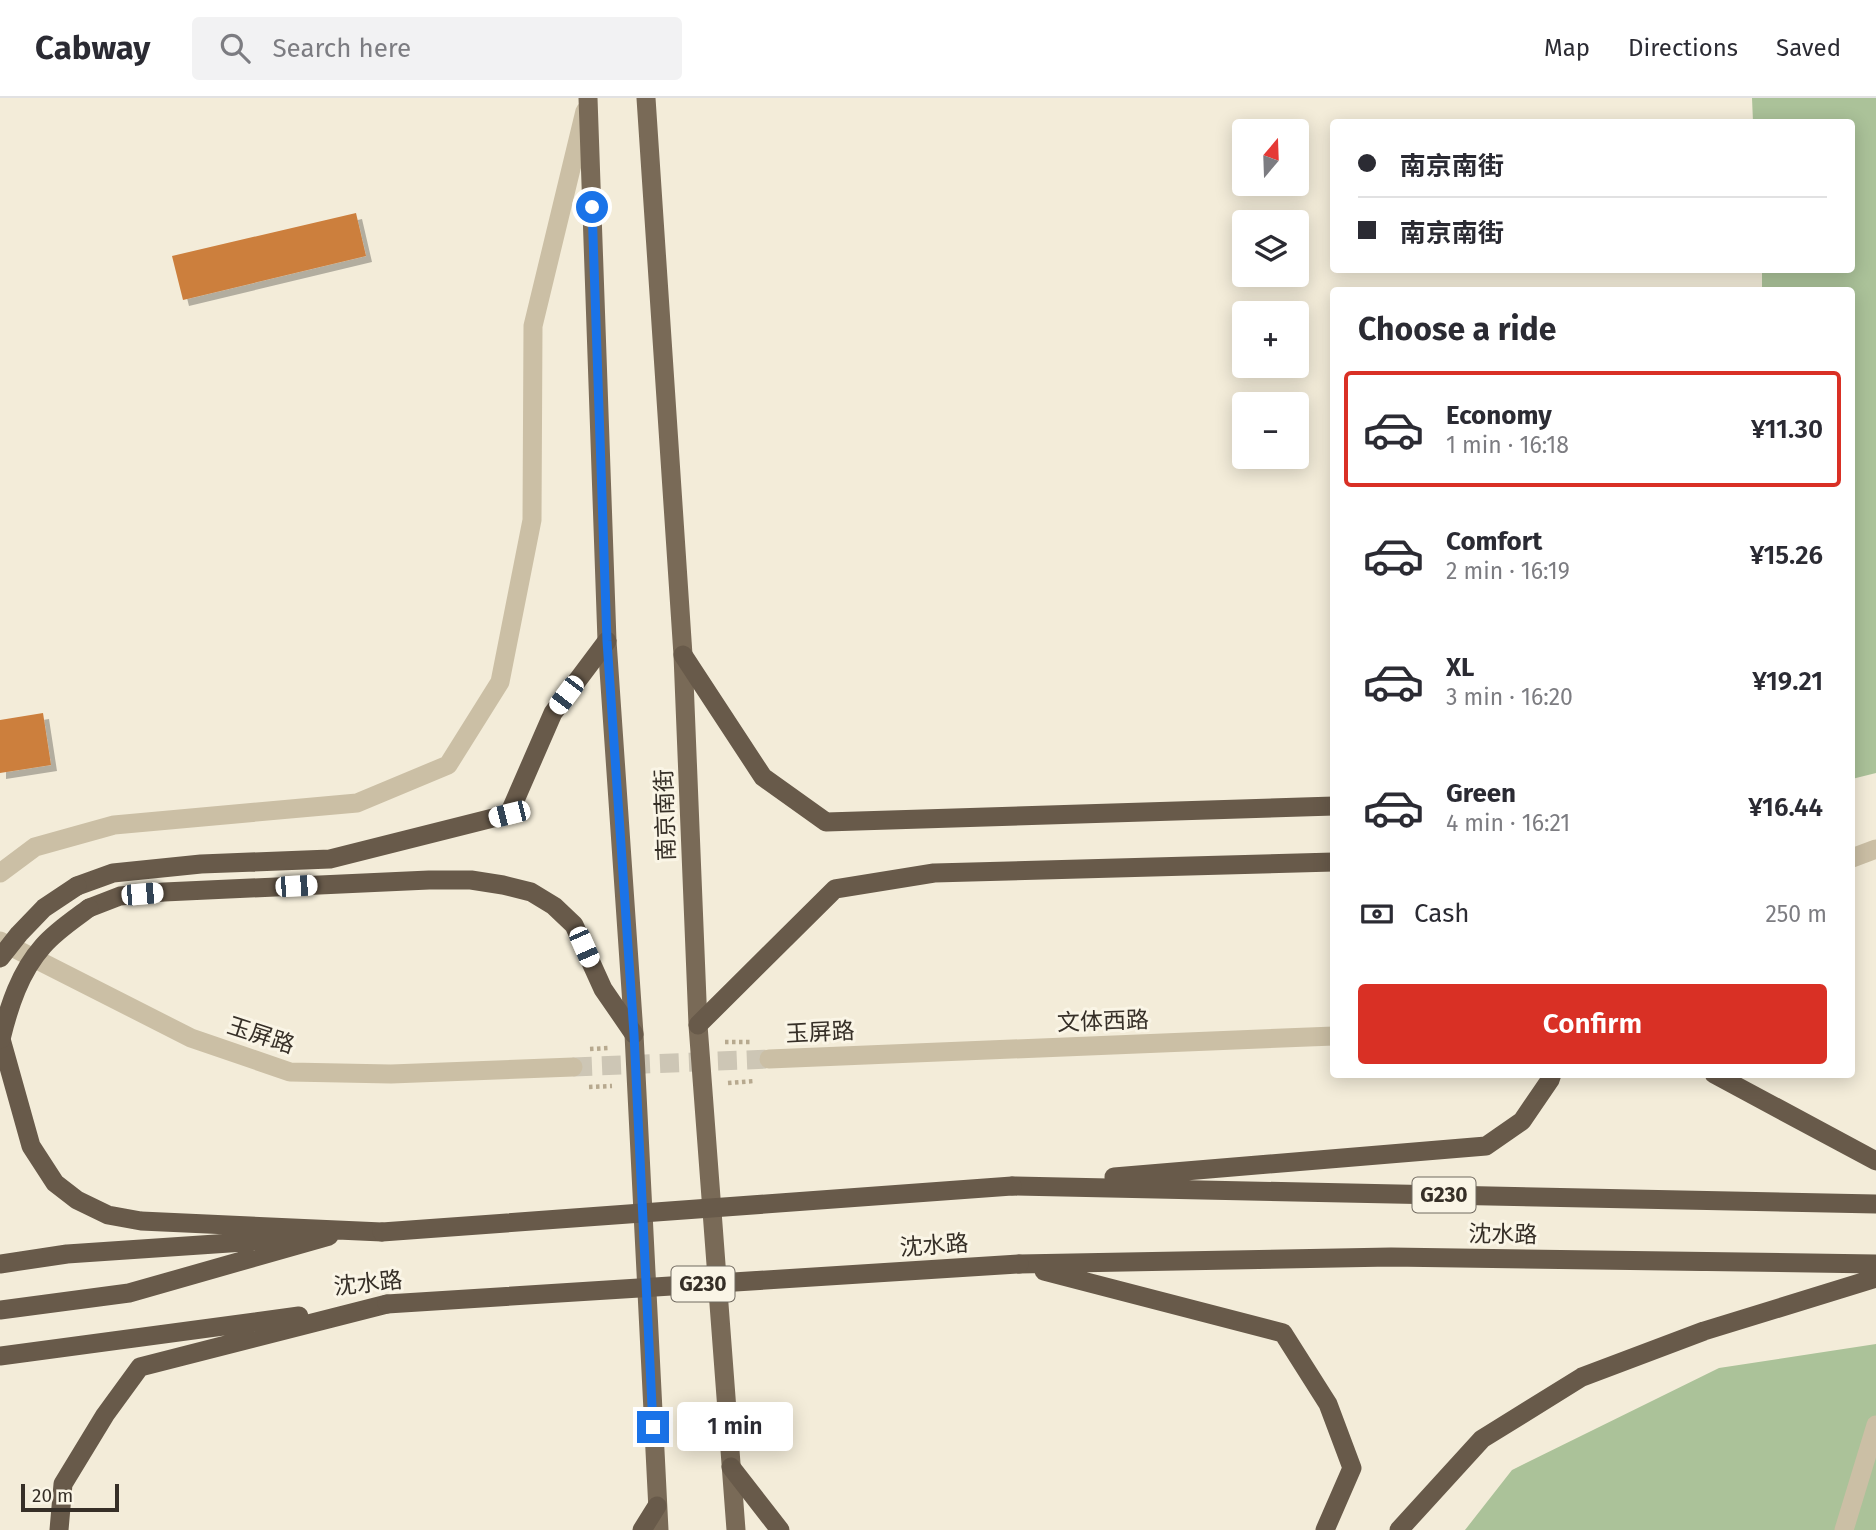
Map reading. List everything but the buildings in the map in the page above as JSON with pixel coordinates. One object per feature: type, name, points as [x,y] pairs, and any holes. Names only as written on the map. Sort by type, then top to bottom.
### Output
[{"type":"highway","points":[[0,958],[44,908],[77,886],[113,873],[201,864],[330,859],[509,814],[553,713],[607,641]]},
{"type":"highway","points":[[683,655],[763,777],[826,822],[1330,806]]},
{"type":"highway","points":[[698,1025],[835,890],[934,873],[1330,862]]},
{"type":"highway","points":[[382,1232],[141,1221],[108,1215],[77,1200],[55,1183],[31,1146],[1,1039],[8,1007],[24,973],[41,947],[89,908],[120,896],[471,880],[531,892],[554,906],[574,925],[603,989],[634,1034]]},
{"type":"highway","points":[[1012,1186],[1486,1146],[1522,1121],[1551,1078]]},
{"type":"highway","points":[[1721,1078],[1876,1161]]},
{"type":"highway","name":"沈水路","points":[[0,1264],[67,1254],[1012,1186],[1876,1204]]},
{"type":"highway","points":[[0,1310],[129,1293],[329,1236]]},
{"type":"highway","name":"沈水路","points":[[0,1356],[387,1304],[1019,1264],[1391,1257],[1876,1264]]},
{"type":"highway","points":[[1019,1264],[1283,1334],[1328,1404],[1352,1468],[1325,1530]]},
{"type":"highway","points":[[1399,1530],[1482,1439],[1582,1377],[1704,1331],[1876,1278]]},
{"type":"highway","points":[[59,1530],[63,1484],[105,1415],[139,1367],[387,1304]]},
{"type":"highway","points":[[731,1467],[780,1530]]},
{"type":"highway","points":[[642,1530],[657,1506]]},
{"type":"main road","name":"南京南街","points":[[588,98],[607,641],[634,1034],[659,1530]]},
{"type":"main road","name":"南京南街","points":[[646,98],[683,655],[698,1025],[736,1530]]},
{"type":"street","points":[[0,873],[35,847],[114,825],[357,803],[449,765],[500,682],[532,520],[533,327],[588,98]]},
{"type":"street","points":[[1855,857],[1876,849]]},
{"type":"street","name":"玉屏路","points":[[0,941],[191,1038],[290,1072],[391,1074],[573,1067]]},
{"type":"street","name":"文体西路","points":[[874,1055],[1330,1036]]},
{"type":"street","name":"玉屏路","points":[[769,1059],[874,1055]]},
{"type":"street","points":[[1844,1530],[1876,1425]]},
{"type":"green space","points":[[1752,98],[1876,98],[1876,773],[1855,778],[1855,287],[1762,287],[1762,273],[1855,273],[1855,119],[1753,119]]},
{"type":"green space","points":[[1876,1344],[1876,1530],[1465,1530],[1512,1470],[1719,1368]]},
{"type":"tunnel","points":[[573,1067],[769,1059]]},
{"type":"route","points":[[592,207],[607,641],[634,1034],[653,1427]]}]
